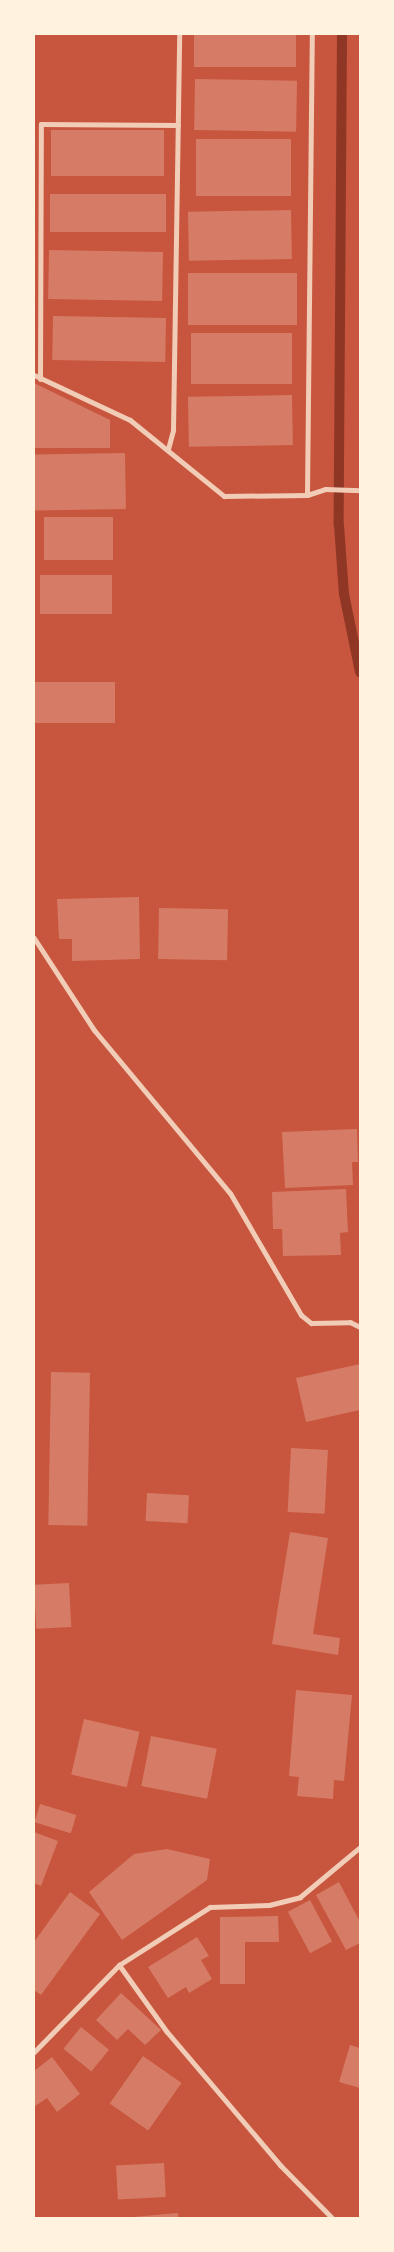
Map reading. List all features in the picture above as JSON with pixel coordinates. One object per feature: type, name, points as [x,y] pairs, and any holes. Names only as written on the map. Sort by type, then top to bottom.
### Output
[{"type":"street","points":[[168,449],[173,430],[179,34]]},
{"type":"street","points":[[307,496],[312,34]]},
{"type":"street","points":[[40,379],[41,124],[178,125]]},
{"type":"street","points":[[34,375],[130,420],[224,496],[307,496],[325,489],[360,490]]},
{"type":"street","points":[[34,938],[94,1030],[230,1193],[301,1315],[311,1322],[350,1322],[360,1327]]},
{"type":"street","points":[[34,2052],[119,1965],[210,1907],[269,1905],[300,1897],[360,1847]]},
{"type":"street","points":[[119,1965],[167,2032],[280,2165],[332,2218]]},
{"type":"building","points":[[194,34],[296,34],[296,67],[194,67]]},
{"type":"building","points":[[195,79],[297,81],[296,132],[194,130]]},
{"type":"building","points":[[51,130],[164,130],[164,176],[51,176]]},
{"type":"building","points":[[196,139],[291,139],[291,196],[196,196]]},
{"type":"building","points":[[50,194],[166,194],[166,232],[50,232]]},
{"type":"building","points":[[291,210],[292,259],[189,261],[188,212]]},
{"type":"building","points":[[49,250],[163,252],[162,301],[48,299]]},
{"type":"building","points":[[188,273],[297,273],[297,325],[188,325]]},
{"type":"building","points":[[53,316],[166,318],[165,362],[52,360]]},
{"type":"building","points":[[191,333],[292,333],[292,384],[191,384]]},
{"type":"building","points":[[34,383],[110,420],[110,448],[34,448]]},
{"type":"building","points":[[292,395],[293,445],[189,447],[188,397]]},
{"type":"building","points":[[125,453],[126,509],[35,511],[34,455]]},
{"type":"building","points":[[44,517],[113,517],[113,560],[44,560]]},
{"type":"building","points":[[40,575],[112,575],[112,614],[40,614]]},
{"type":"building","points":[[35,682],[115,682],[115,723],[35,723]]},
{"type":"building","points":[[139,897],[140,959],[72,961],[72,939],[59,939],[57,899]]},
{"type":"building","points":[[159,908],[228,909],[227,960],[158,959]]},
{"type":"building","points":[[357,1129],[358,1162],[352,1162],[353,1185],[285,1188],[282,1132]]},
{"type":"building","points":[[346,1189],[348,1232],[340,1233],[341,1255],[283,1256],[282,1229],[273,1229],[272,1192]]},
{"type":"building","points":[[360,1364],[360,1410],[306,1422],[296,1378]]},
{"type":"building","points":[[51,1372],[90,1373],[87,1526],[48,1525]]},
{"type":"building","points":[[291,1448],[328,1450],[325,1514],[288,1512]]},
{"type":"building","points":[[147,1493],[189,1495],[187,1523],[146,1521]]},
{"type":"building","points":[[290,1532],[328,1538],[313,1634],[340,1638],[338,1655],[272,1644]]},
{"type":"building","points":[[69,1583],[71,1627],[36,1629],[34,1585]]},
{"type":"building","points":[[296,1690],[352,1695],[344,1781],[334,1780],[333,1799],[297,1796],[299,1777],[289,1776]]},
{"type":"building","points":[[84,1719],[140,1732],[127,1787],[71,1775]]},
{"type":"building","points":[[151,1736],[217,1749],[207,1799],[141,1786]]},
{"type":"building","points":[[40,1804],[76,1815],[71,1833],[34,1822]]},
{"type":"building","points":[[34,1832],[58,1841],[41,1886],[34,1883]]},
{"type":"building","points":[[167,1849],[210,1859],[207,1880],[122,1940],[89,1892],[134,1854]]},
{"type":"building","points":[[339,1882],[360,1922],[360,1943],[346,1950],[316,1895]]},
{"type":"building","points":[[70,1892],[100,1914],[41,1995],[34,1990],[34,1942]]},
{"type":"building","points":[[310,1900],[332,1941],[310,1953],[288,1912]]},
{"type":"building","points":[[278,1916],[279,1942],[245,1942],[245,1984],[220,1984],[220,1917]]},
{"type":"building","points":[[197,1937],[209,1956],[201,1960],[212,1979],[189,1993],[186,1987],[168,1998],[148,1967]]},
{"type":"building","points":[[121,1993],[161,2030],[145,2045],[128,2029],[117,2040],[96,2020]]},
{"type":"building","points":[[81,2027],[109,2050],[91,2071],[63,2049]]},
{"type":"building","points":[[350,2045],[360,2048],[360,2088],[339,2082]]},
{"type":"building","points":[[143,2056],[182,2083],[148,2130],[110,2104]]},
{"type":"building","points":[[52,2057],[80,2094],[57,2112],[47,2098],[34,2107],[34,2071]]},
{"type":"building","points":[[164,2163],[166,2197],[118,2199],[116,2166]]},
{"type":"building","points":[[178,2213],[178,2218],[133,2218],[133,2217]]},
{"type":"waterway","points":[[342,34],[339,525],[344,594],[360,672]]}]
